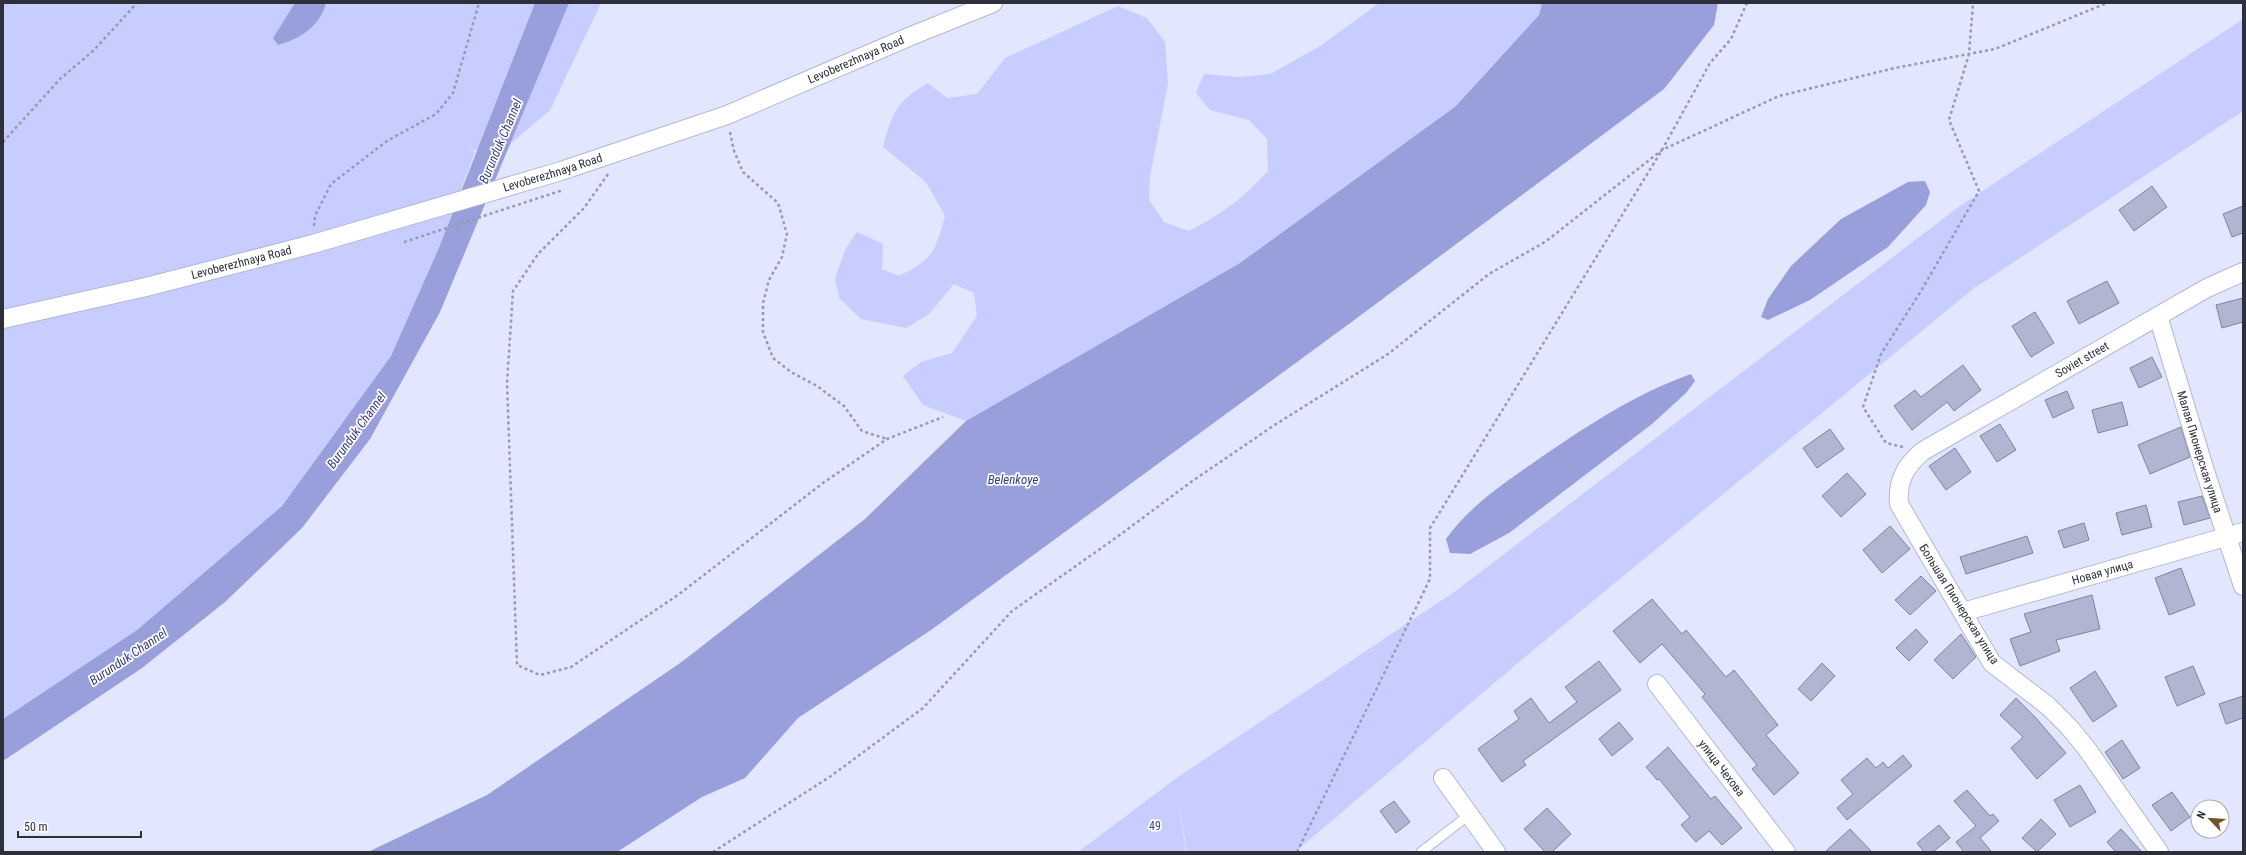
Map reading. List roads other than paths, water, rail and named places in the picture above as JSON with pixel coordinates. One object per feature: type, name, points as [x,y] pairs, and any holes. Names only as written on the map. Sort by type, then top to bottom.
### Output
[{"type":"street","name":"Levoberezhnaya Road","points":[[3,319],[146,287],[313,244],[561,171],[727,115],[911,36],[993,3]]},
{"type":"street","name":"Soviet street","points":[[1923,451],[2207,288],[2243,272]]},
{"type":"street","name":"Малая Пионерская улица","points":[[2158,316],[2205,471],[2236,534],[2243,586]]},
{"type":"street","name":"Большая Пионерская улица","points":[[1923,451],[1910,461],[1902,475],[1898,490],[1899,504],[1992,663],[2048,706],[2069,727],[2159,852]]},
{"type":"street","name":"Новая улица","points":[[1963,612],[2236,534]]},
{"type":"street","name":"улица Чехова","points":[[1657,684],[1786,852]]},
{"type":"street","points":[[1442,778],[1496,852]]},
{"type":"lane","points":[[1421,852],[1469,815]]},
{"type":"water","points":[[295,3],[326,3],[319,19],[308,31],[294,39],[278,45],[273,38]]},
{"type":"water","name":"Burunduk Channel","points":[[535,3],[569,3],[440,312],[370,439],[302,528],[225,602],[142,668],[3,761],[3,719],[137,630],[282,506],[391,356],[438,250]]},
{"type":"water","name":"Belenkoye","points":[[1542,3],[1718,3],[1714,25],[1664,89],[1357,318],[931,630],[798,718],[745,778],[702,797],[617,852],[368,852],[487,795],[683,661],[865,519],[966,421],[1240,263],[1456,106],[1539,15]]},
{"type":"water","points":[[1925,181],[1930,192],[1926,205],[1888,247],[1810,300],[1768,320],[1761,317],[1768,299],[1791,266],[1841,219],[1908,182]]},
{"type":"water","points":[[1691,374],[1695,381],[1686,393],[1652,424],[1509,533],[1470,554],[1450,553],[1446,539],[1464,517],[1521,471],[1609,413],[1670,382]]},
{"type":"park label","name":"49","points":[[1155,826]]}]
